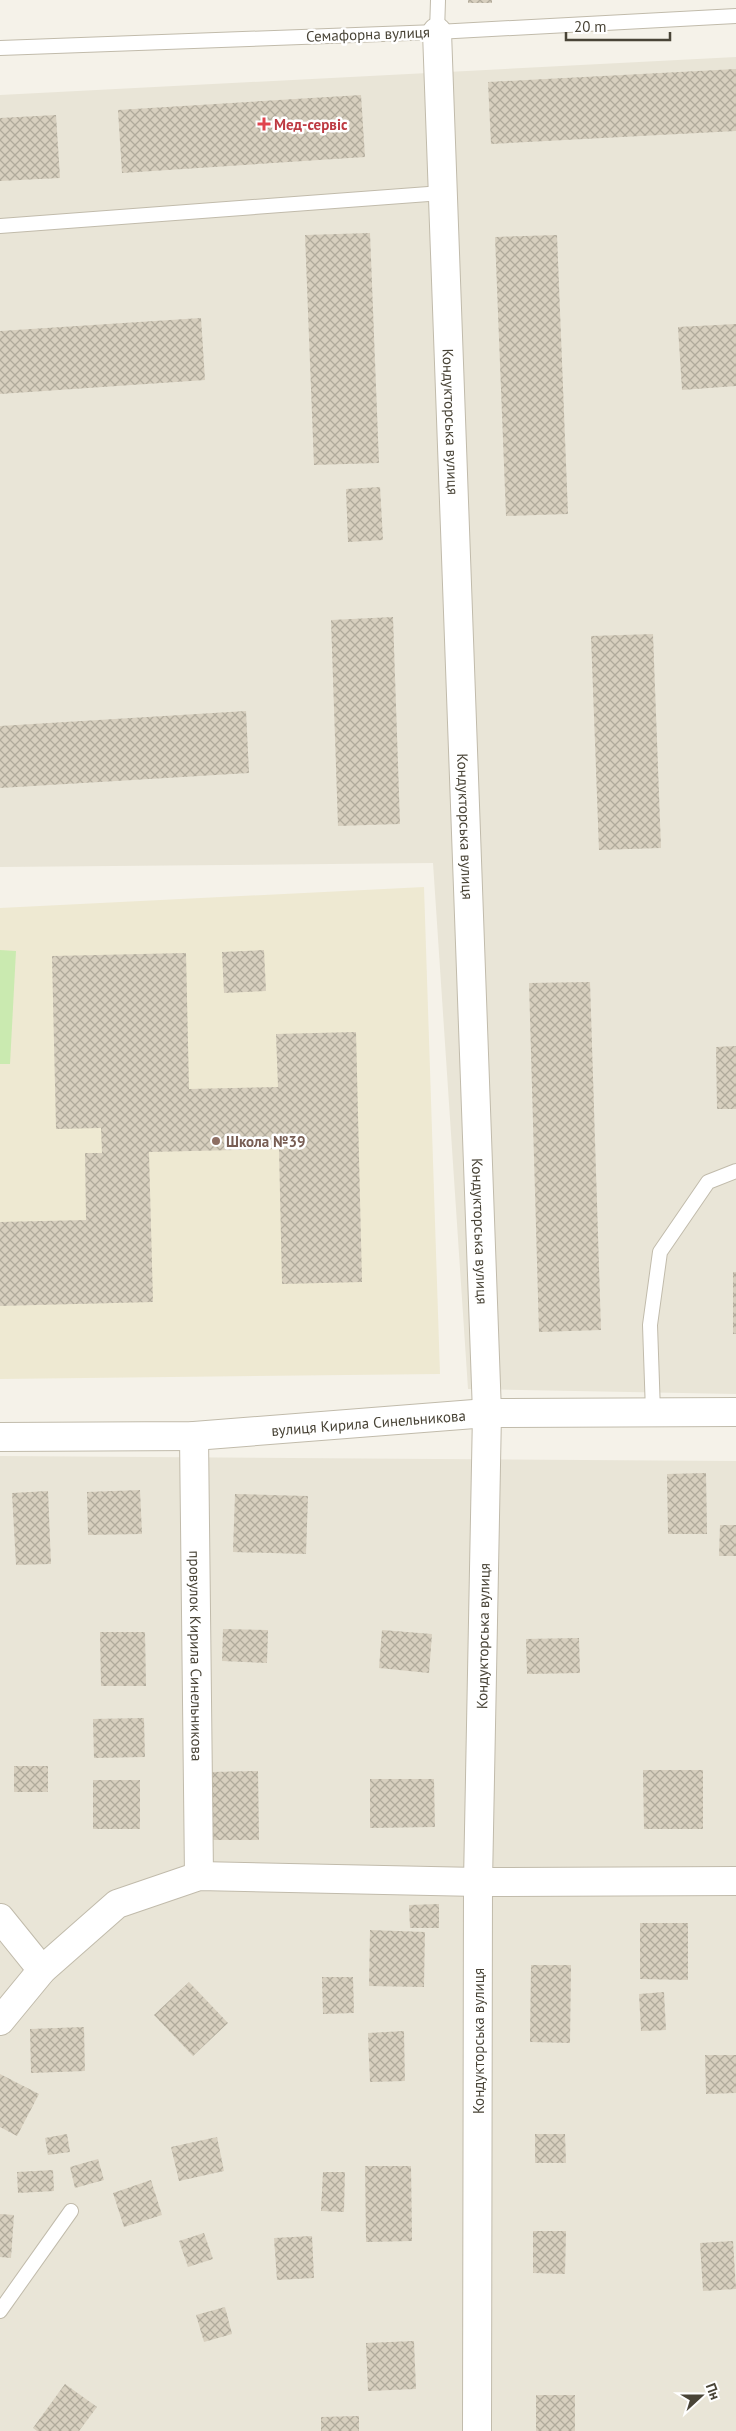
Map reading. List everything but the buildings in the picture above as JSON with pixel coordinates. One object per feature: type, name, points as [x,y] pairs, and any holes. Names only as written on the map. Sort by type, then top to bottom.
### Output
[{"type":"street","name":"Кондукторська вулиця","points":[[437,32],[487,1413],[478,1882],[477,2431]]},
{"type":"street","name":"вулиця Кирила Синельникова","points":[[0,1438],[194,1436],[487,1413],[736,1412]]},
{"type":"street","name":"провулок Кирила Синельникова","points":[[194,1436],[199,1876]]},
{"type":"street","points":[[0,2021],[42,1970],[117,1904],[199,1876],[478,1882],[736,1880]]},
{"type":"street","points":[[0,1918],[42,1970]]},
{"type":"lane","points":[[437,32],[438,0]]},
{"type":"lane","name":"Семафорна вулиця","points":[[0,48],[437,32],[736,16]]},
{"type":"lane","points":[[0,226],[442,193]]},
{"type":"lane","points":[[652,1412],[650,1325],[660,1252],[708,1182],[736,1171]]},
{"type":"lane","points":[[0,2311],[71,2211]]},
{"type":"shaded area","points":[[736,57],[736,1394],[468,1389],[433,863],[0,867],[0,95]]},
{"type":"shaded area","name":"Школа №39","points":[[424,887],[440,1374],[0,1379],[0,908]]},
{"type":"shaded area","points":[[0,1456],[736,1461],[736,2431],[0,2431]]},
{"type":"green space","points":[[0,950],[16,951],[10,1064],[0,1064]]},
{"type":"place","name":"Мед-сервіс","points":[[264,124]]},
{"type":"place","name":"Школа №39","points":[[216,1141]]}]
